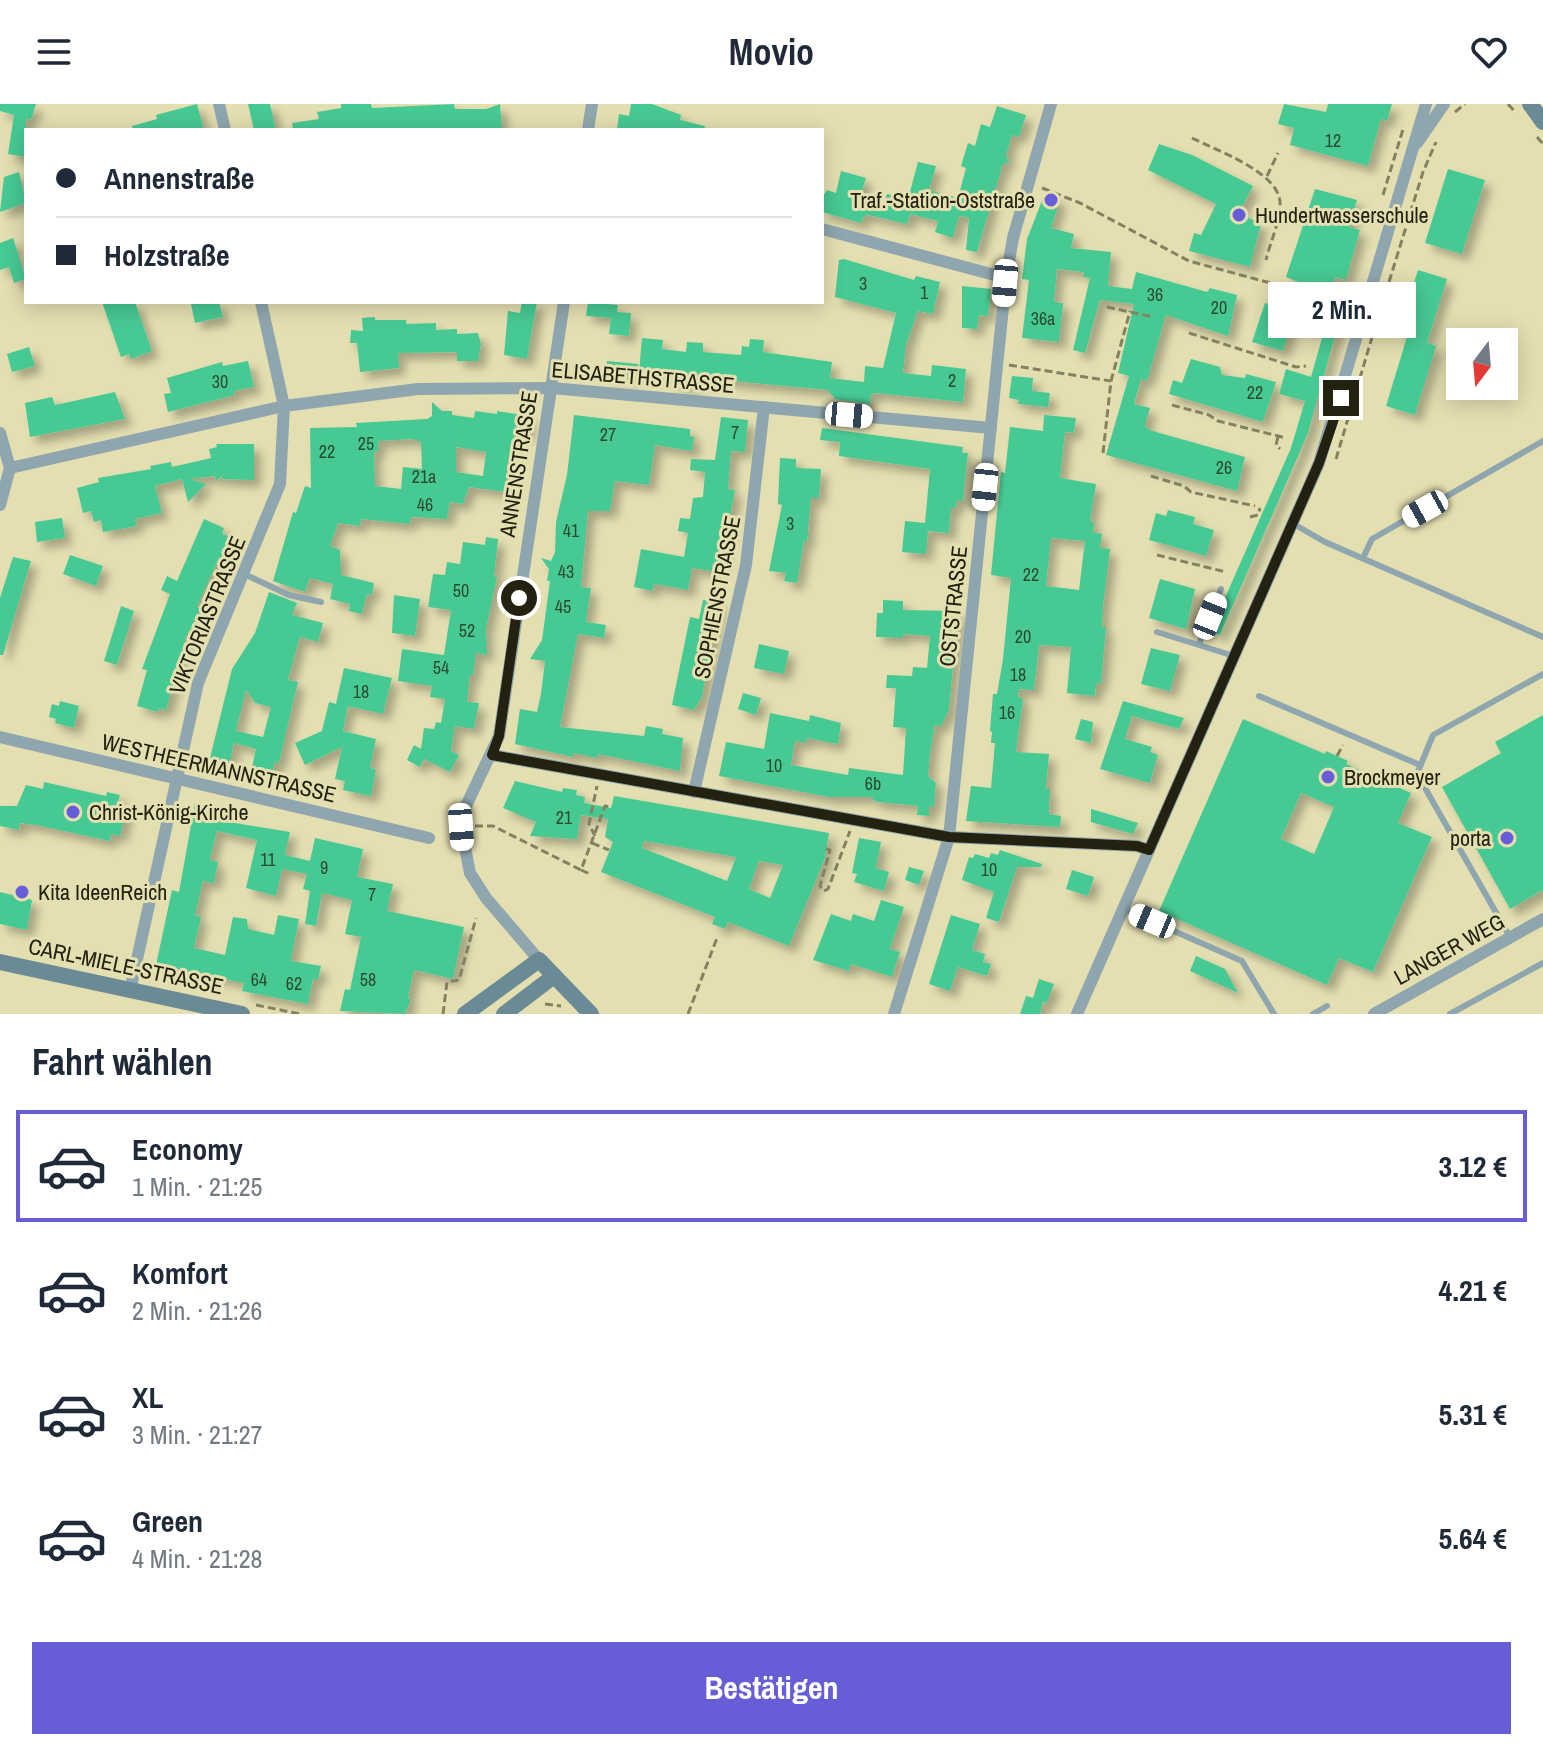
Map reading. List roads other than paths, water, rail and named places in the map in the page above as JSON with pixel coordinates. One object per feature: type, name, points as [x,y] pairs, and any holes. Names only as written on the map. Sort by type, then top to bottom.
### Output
[{"type":"street","points":[[219,104],[225,128]]},
{"type":"street","points":[[588,128],[592,104]]},
{"type":"street","name":"OSTSTRASSE","points":[[894,1014],[949,837],[1006,278],[1028,182],[1051,104]]},
{"type":"street","points":[[1077,1014],[1292,523],[1341,398],[1426,104]]},
{"type":"street","points":[[1410,152],[1444,104]]},
{"type":"street","points":[[1530,104],[1543,122]]},
{"type":"street","points":[[824,230],[1006,278]]},
{"type":"street","name":"VIKTORIASTRASSE","points":[[130,991],[198,683],[280,484],[284,406],[261,304]]},
{"type":"street","name":"ANNENSTRASSE","points":[[554,976],[486,898],[470,873],[462,848],[461,827],[465,808],[499,736],[564,304]]},
{"type":"street","name":"ELISABETHSTRASSE","points":[[10,468],[284,406],[418,389],[552,388],[991,428]]},
{"type":"street","name":"SOPHIENSTRASSE","points":[[694,792],[746,565],[764,407]]},
{"type":"street","points":[[0,433],[10,468],[0,505]]},
{"type":"street","name":"WESTHEERMANNSTRASSE","points":[[0,737],[429,838]]},
{"type":"street","points":[[492,755],[949,837],[1137,846],[1149,850]]},
{"type":"street","name":"LANGER WEG","points":[[1374,1014],[1543,919]]},
{"type":"street","points":[[465,1014],[539,960]]},
{"type":"street","name":"CARL-MIELE-STRASSE","points":[[0,962],[242,1014]]},
{"type":"street","points":[[504,1014],[554,976],[591,1014]]},
{"type":"lane","points":[[1363,558],[1372,539],[1543,441]]},
{"type":"lane","points":[[1292,523],[1363,558],[1543,637]]},
{"type":"lane","points":[[244,574],[289,595],[321,602]]},
{"type":"lane","points":[[1199,644],[1221,589]]},
{"type":"lane","points":[[1157,632],[1234,656]]},
{"type":"lane","points":[[1510,937],[1417,774],[1433,735],[1543,674]]},
{"type":"lane","points":[[1259,696],[1420,765]]},
{"type":"lane","points":[[1124,909],[1242,961],[1274,1014]]},
{"type":"lane","points":[[1450,1014],[1543,963]]},
{"type":"lane","points":[[1313,1014],[1327,1006]]},
{"type":"place","name":"Traf.-Station-Oststraße","points":[[1051,200]]},
{"type":"place","name":"Hundertwasserschule","points":[[1239,215]]},
{"type":"place","name":"Brockmeyer","points":[[1328,777]]},
{"type":"place","name":"Christ-König-Kirche","points":[[73,812]]},
{"type":"place","name":"porta","points":[[1507,838]]},
{"type":"place","name":"Kita IdeenReich","points":[[22,892]]}]
